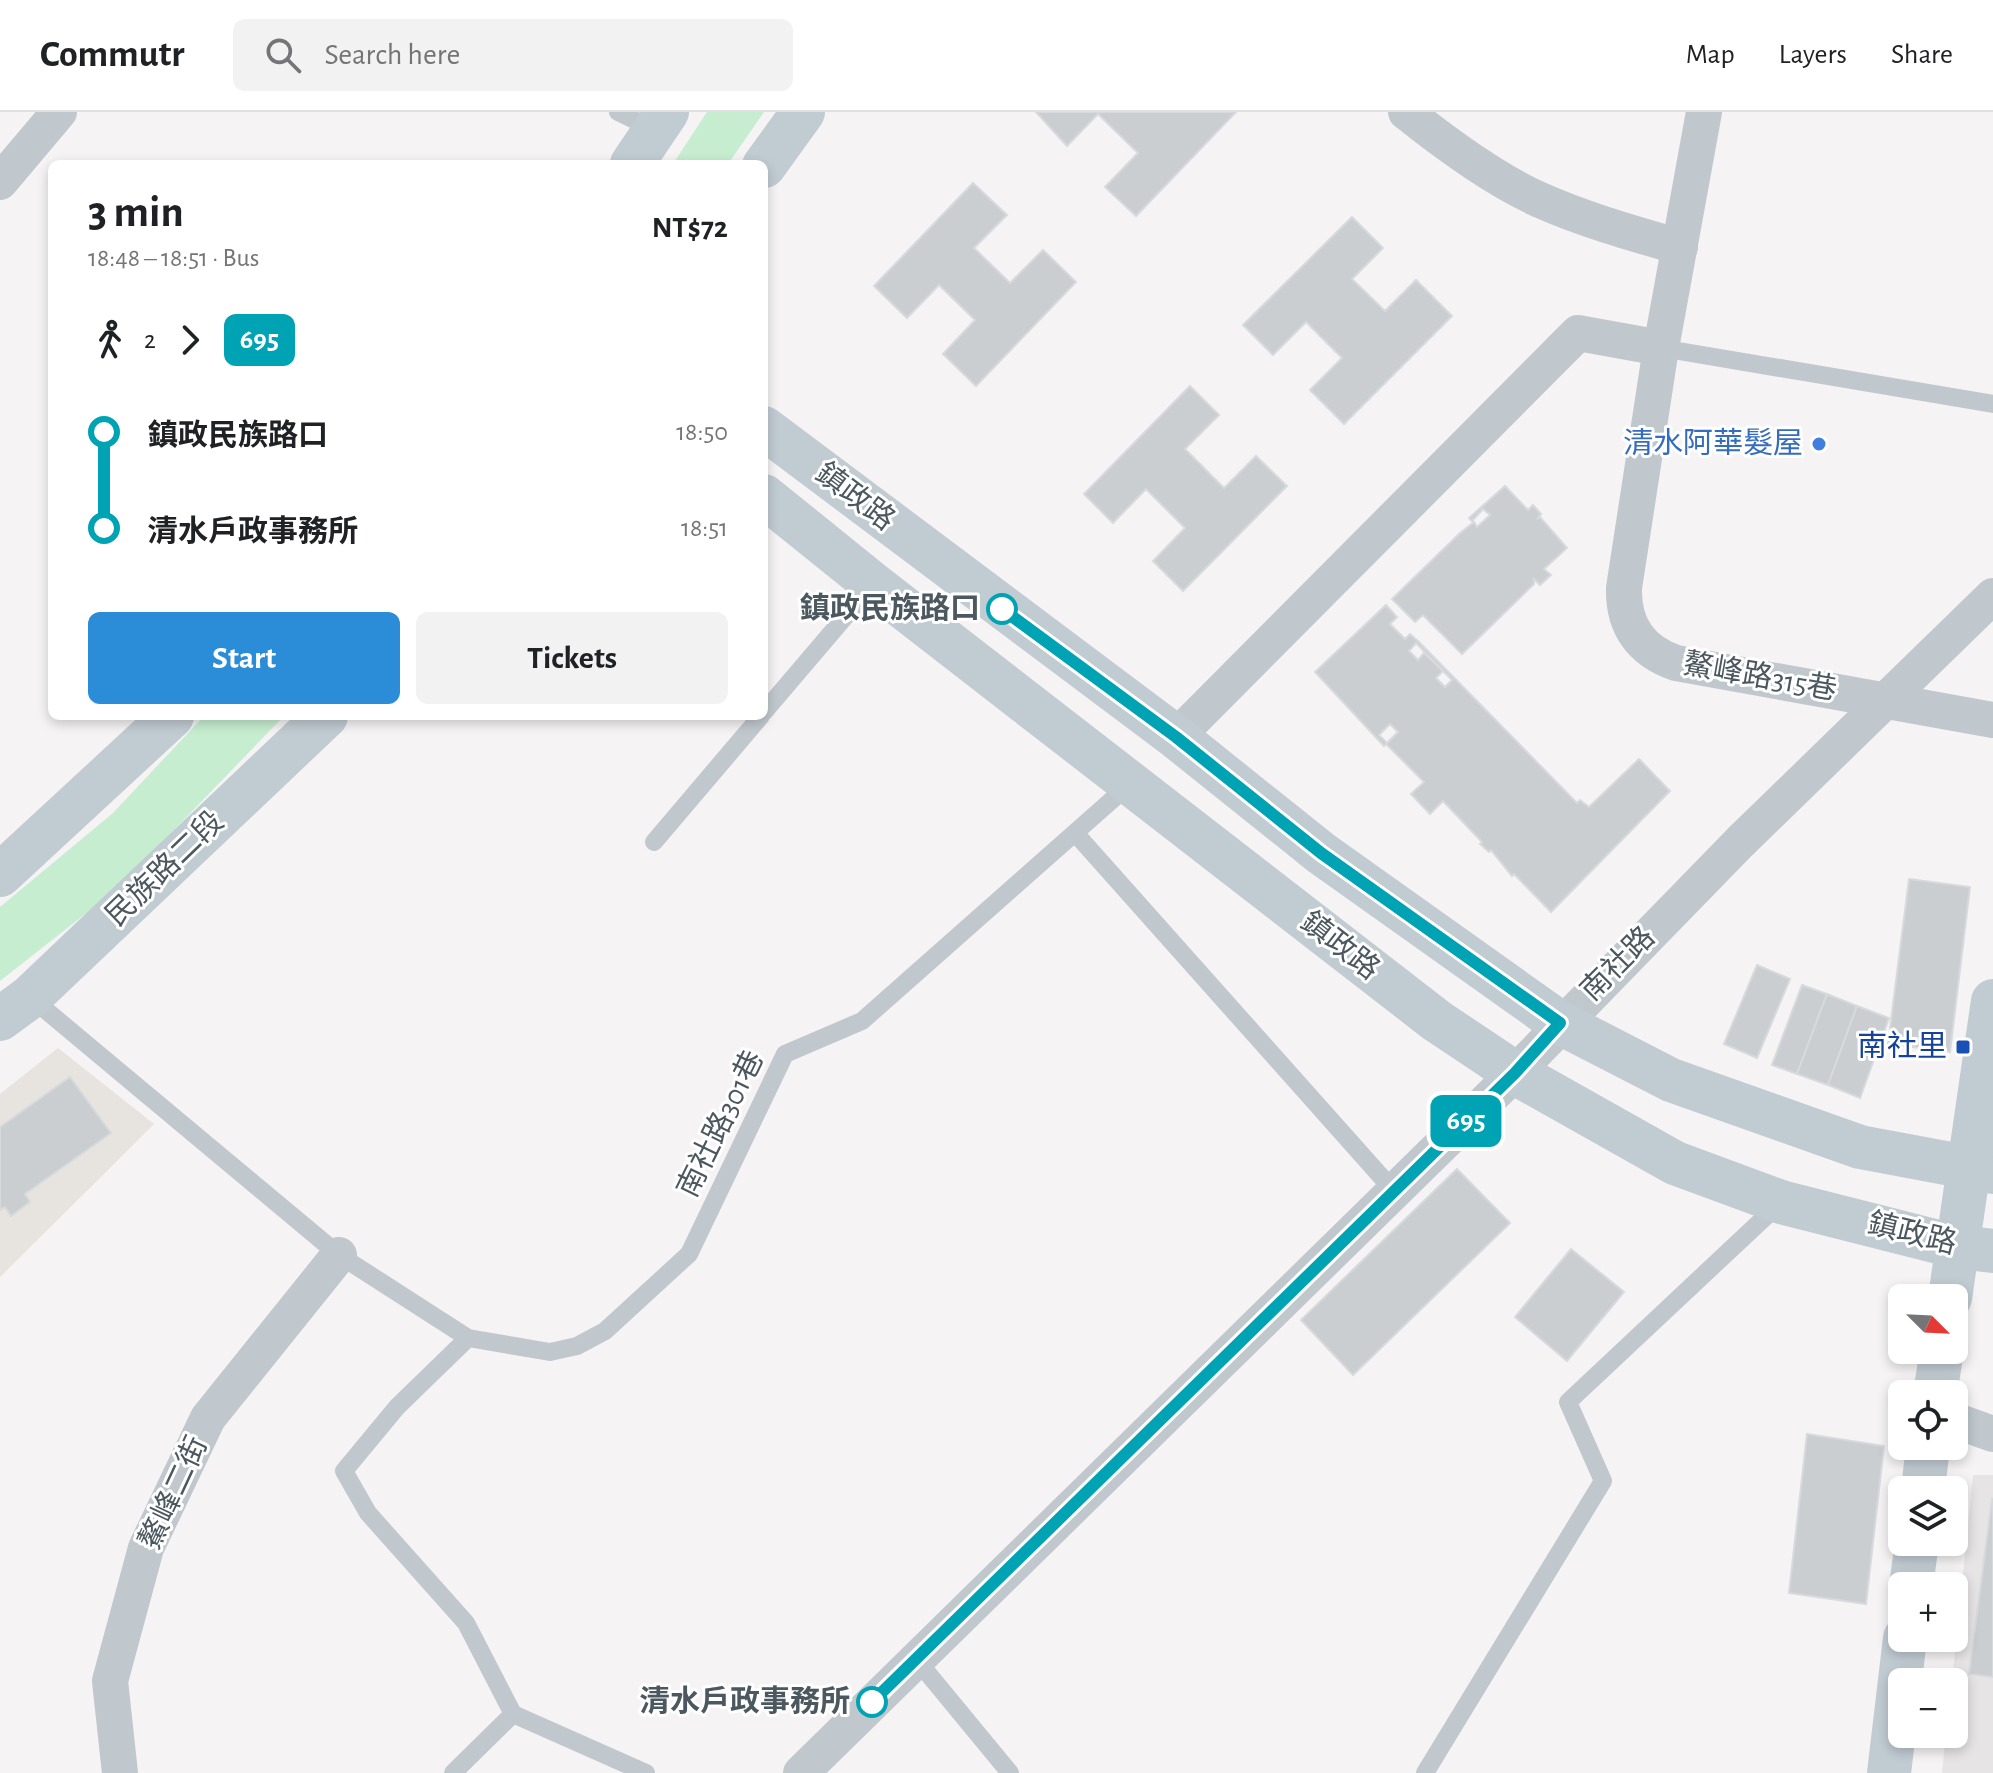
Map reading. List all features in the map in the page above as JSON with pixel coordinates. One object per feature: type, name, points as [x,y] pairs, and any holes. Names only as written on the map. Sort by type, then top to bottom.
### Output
[{"type":"street","points":[[5,169],[59,112]]},
{"type":"street","points":[[768,160],[803,112]]},
{"type":"street","points":[[1406,112],[1441,140],[1537,199],[1604,225],[1680,247]]},
{"type":"street","name":"鰲峰路315巷","points":[[1704,112],[1661,348],[1624,588],[1624,608],[1635,636],[1657,656],[1676,663],[1993,720]]},
{"type":"street","points":[[1176,737],[1578,333],[1661,348]]},
{"type":"street","name":"鎮政路","points":[[768,431],[1176,737],[1321,853],[1560,1023],[1686,1085],[1860,1147],[1981,1170]]},
{"type":"street","name":"鎮政路","points":[[768,499],[1437,1021],[1515,1073],[1675,1163],[1781,1202],[1976,1249]]},
{"type":"street","name":"南社路","points":[[801,1773],[1515,1073],[1560,1023],[1993,596]]},
{"type":"street","points":[[0,875],[168,720]]},
{"type":"street","name":"民族路二段","points":[[15,1008],[322,720]]},
{"type":"street","points":[[1957,1284],[1976,1249],[1993,1001]]},
{"type":"street","name":"鰲峰二街","points":[[120,1773],[110,1681],[146,1548],[208,1418],[339,1255]]},
{"type":"street","points":[[1968,1425],[1993,1434]]},
{"type":"street","points":[[1889,1773],[1903,1652]]},
{"type":"lane","points":[[1661,348],[1993,404]]},
{"type":"lane","points":[[768,707],[873,584]]},
{"type":"lane","points":[[654,842],[757,720]]},
{"type":"lane","name":"南社路301巷","points":[[468,1338],[550,1352],[577,1346],[605,1331],[689,1254],[785,1054],[862,1021],[1130,784]]},
{"type":"lane","points":[[1076,834],[1394,1191]]},
{"type":"lane","points":[[15,1008],[339,1255],[468,1338],[397,1407],[344,1471],[368,1513],[466,1623],[513,1714],[646,1773]]},
{"type":"lane","points":[[1425,1773],[1603,1481],[1568,1402],[1781,1202]]},
{"type":"lane","points":[[916,1659],[1010,1773]]},
{"type":"lane","points":[[453,1773],[513,1714]]},
{"type":"shaded area","points":[[58,1048],[154,1124],[0,1277],[0,1094]]},
{"type":"shaded area","points":[[1973,1475],[1993,1475],[1993,1773],[1942,1773],[1945,1748],[1968,1748],[1968,1668],[1953,1668],[1955,1652],[1968,1652],[1968,1572],[1963,1572],[1965,1556],[1968,1556]]},
{"type":"green space","points":[[707,112],[764,112],[731,160],[676,160]]},
{"type":"green space","points":[[200,720],[280,720],[117,889],[0,981],[0,907],[113,813]]},
{"type":"building","points":[[1036,112],[1236,112],[1136,216],[1105,187],[1138,153],[1098,114],[1067,146]]},
{"type":"building","points":[[973,183],[1007,215],[974,248],[1010,283],[1043,250],[1076,282],[976,386],[943,354],[975,320],[939,285],[907,318],[874,286]]},
{"type":"building","points":[[1352,217],[1383,248],[1352,279],[1385,311],[1416,280],[1452,316],[1344,424],[1310,390],[1342,358],[1306,322],[1273,355],[1243,325]]},
{"type":"building","points":[[1190,386],[1219,415],[1185,449],[1224,488],[1256,456],[1287,486],[1183,591],[1153,561],[1185,528],[1146,489],[1113,523],[1084,494]]},
{"type":"building","points":[[1505,486],[1528,510],[1533,505],[1541,514],[1537,519],[1540,517],[1567,548],[1544,569],[1551,575],[1540,585],[1534,579],[1534,584],[1462,654],[1423,615],[1415,622],[1392,599],[1460,533],[1474,522],[1477,527],[1490,515],[1483,509],[1472,521],[1469,518]]},
{"type":"building","points":[[1386,605],[1397,617],[1390,624],[1405,639],[1410,634],[1418,641],[1577,803],[1580,800],[1589,807],[1639,759],[1670,791],[1551,912],[1514,874],[1512,876],[1491,850],[1489,852],[1480,844],[1482,842],[1443,801],[1430,814],[1411,794],[1424,782],[1386,744],[1384,746],[1315,672]],"holes":[[[1416,643],[1452,680],[1445,687],[1436,678],[1443,671],[1424,653],[1418,660],[1409,651]],[[1390,724],[1398,732],[1387,743],[1379,735]]]},
{"type":"building","points":[[1909,879],[1970,887],[1950,1052],[1888,1044]]},
{"type":"building","points":[[1757,965],[1790,979],[1757,1058],[1724,1044]]},
{"type":"building","points":[[1802,985],[1827,994],[1797,1074],[1772,1065]]},
{"type":"building","points":[[1827,994],[1857,1006],[1828,1085],[1797,1074]]},
{"type":"building","points":[[1857,1006],[1889,1018],[1860,1098],[1828,1085]]},
{"type":"building","points":[[70,1077],[111,1133],[25,1194],[30,1202],[11,1216],[5,1207],[0,1210],[0,1127]]},
{"type":"building","points":[[1457,1169],[1510,1223],[1353,1375],[1301,1320]]},
{"type":"building","points":[[1571,1249],[1624,1292],[1567,1361],[1515,1317]]},
{"type":"building","points":[[1807,1434],[1884,1446],[1866,1604],[1789,1593]]},
{"type":"building","points":[[1993,1499],[1993,1677],[1969,1674]]},
{"type":"bus line","name":"695","points":[[872,1702],[1515,1073],[1560,1023],[1321,853],[1176,737],[1002,609]]},
{"type":"place","name":"清水阿華髮屋","points":[[1819,444]]},
{"type":"place","name":"鎮政民族路口","points":[[1002,609]]},
{"type":"place","name":"南社里","points":[[1963,1047]]},
{"type":"place","name":"清水戶政事務所","points":[[872,1702]]}]
